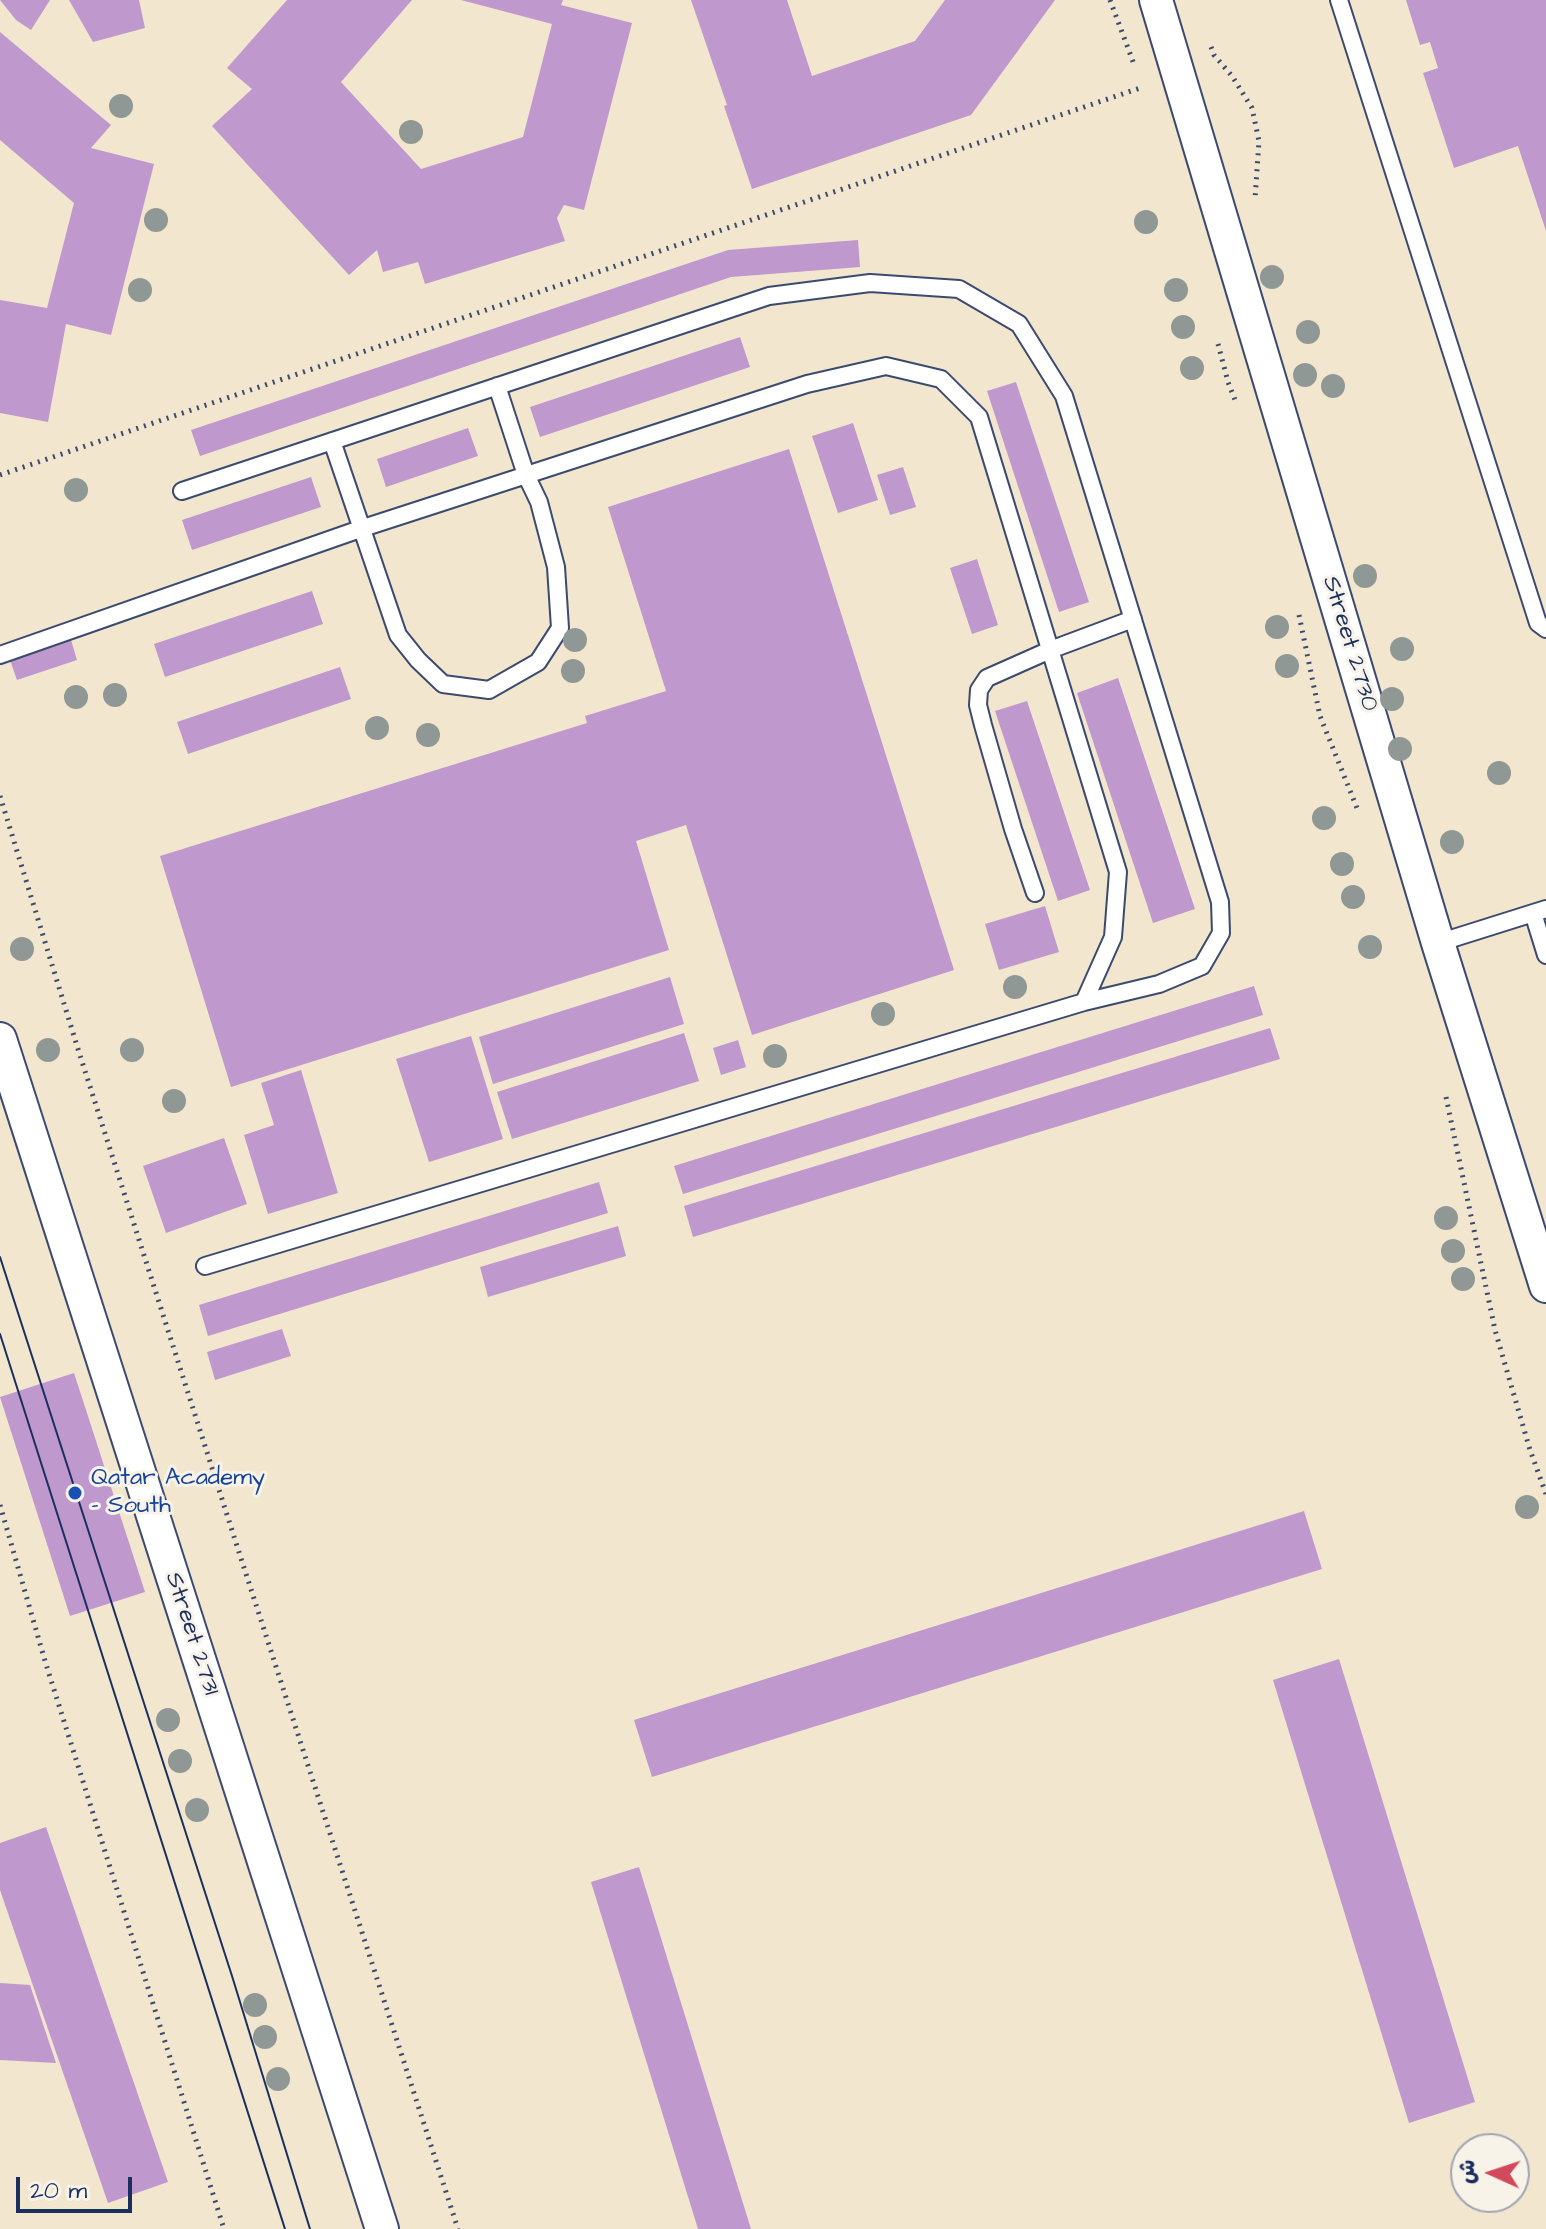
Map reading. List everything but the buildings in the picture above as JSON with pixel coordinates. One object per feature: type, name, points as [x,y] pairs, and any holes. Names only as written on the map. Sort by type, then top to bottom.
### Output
[{"type":"street","name":"Street 2730","points":[[1156,0],[1438,943],[1546,1286]]},
{"type":"street","name":"Street 2731","points":[[0,1039],[382,2229]]},
{"type":"lane","points":[[1339,0],[1533,608],[1538,623],[1546,629]]},
{"type":"lane","points":[[182,491],[769,296],[870,283],[959,289],[1019,324],[1064,396],[1220,902],[1221,933],[1202,966],[1159,984],[1084,1002],[205,1266]]},
{"type":"lane","points":[[0,655],[363,528],[807,384],[886,366],[941,379],[979,417],[1118,872],[1113,937],[1084,1002]]},
{"type":"lane","points":[[332,441],[398,635],[443,684],[489,690],[538,662],[560,628],[556,567],[539,502],[526,475],[497,386]]},
{"type":"lane","points":[[1035,893],[1013,829],[978,705],[979,690],[987,678],[1133,619]]},
{"type":"lane","points":[[1438,943],[1539,911],[1546,955]]},
{"type":"path","points":[[1110,0],[1137,73]]},
{"type":"path","points":[[0,475],[1143,87],[1147,101]]},
{"type":"path","points":[[1218,342],[1239,410]]},
{"type":"path","points":[[1299,615],[1320,716],[1360,814]]},
{"type":"path","points":[[0,796],[169,1335],[458,2229]]},
{"type":"path","points":[[1443,1083],[1495,1330],[1546,1494]]},
{"type":"path","points":[[0,1505],[49,1676],[224,2229]]},
{"type":"tram line","points":[[0,1257],[232,1976],[310,2229]]},
{"type":"tram line","points":[[0,1334],[285,2229]]},
{"type":"place","name":"Qatar Academy - South","points":[[75,1493]]}]
